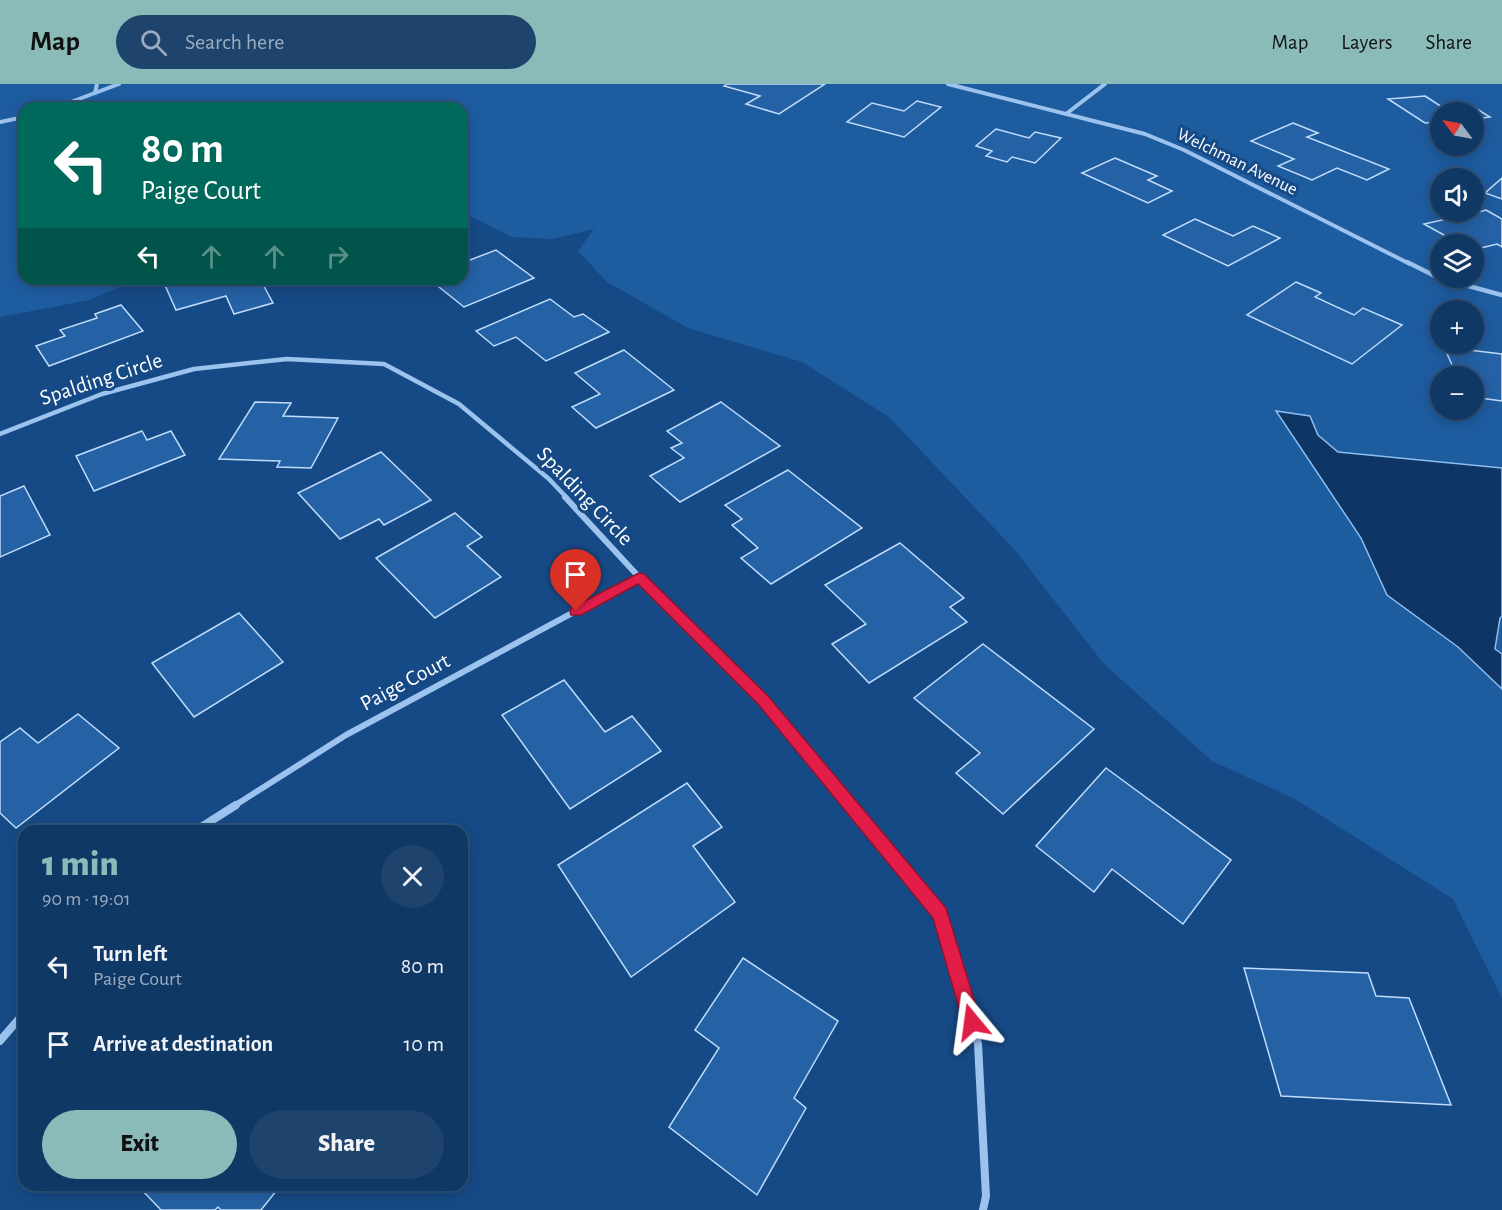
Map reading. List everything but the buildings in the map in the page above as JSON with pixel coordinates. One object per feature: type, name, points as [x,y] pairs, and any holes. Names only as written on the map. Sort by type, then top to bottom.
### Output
[{"type":"street","points":[[95,93],[97,84]]},
{"type":"street","points":[[71,102],[119,84]]},
{"type":"street","name":"Welchman Avenue","points":[[948,84],[1145,134],[1184,150],[1439,278],[1502,295]]},
{"type":"street","points":[[1066,114],[1105,84]]},
{"type":"street","points":[[0,122],[18,118]]},
{"type":"street","name":"Spalding Circle","points":[[0,434],[102,394],[194,369],[287,358],[384,364],[459,404],[549,479],[639,577],[763,700],[940,914],[978,1044],[986,1196],[983,1210]]},
{"type":"street","name":"Paige Court","points":[[204,825],[346,735],[639,577]]},
{"type":"street","points":[[0,1041],[18,1020]]},
{"type":"shaded area","points":[[0,84],[1502,84],[1502,998],[1453,899],[1295,799],[1212,761],[1104,664],[1014,549],[889,417],[802,362],[688,328],[607,282],[578,251],[594,229],[553,239],[512,237],[468,215],[468,102],[18,102],[18,285],[124,285],[90,300],[0,317]]},
{"type":"shaded area","points":[[1276,411],[1310,416],[1318,435],[1338,452],[1502,468],[1502,616],[1495,649],[1502,654],[1502,689],[1458,647],[1387,595],[1361,538]]},
{"type":"route","points":[[576,611],[639,577],[763,700],[940,914],[972,1022]]}]
